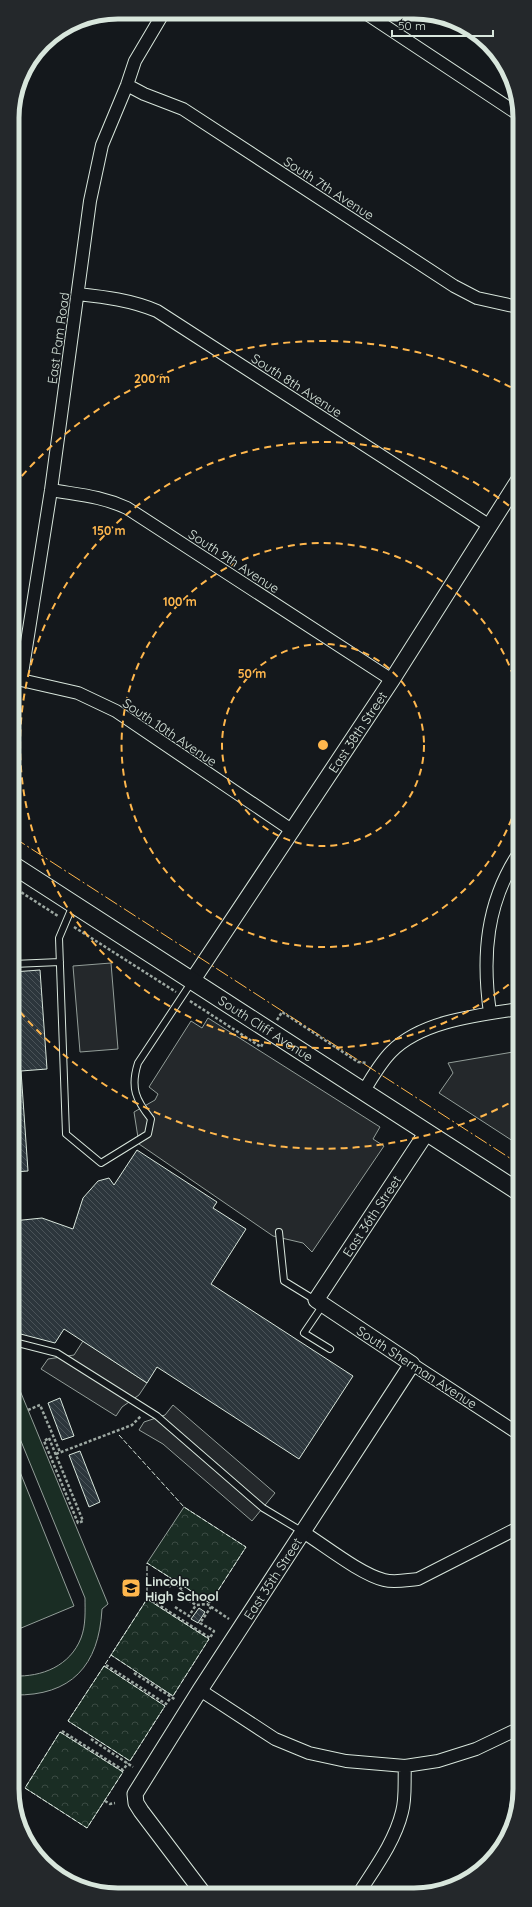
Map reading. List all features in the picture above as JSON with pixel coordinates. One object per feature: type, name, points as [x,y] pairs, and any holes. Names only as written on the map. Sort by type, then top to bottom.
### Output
[{"type":"main road","name":"South Cliff Avenue","points":[[19,869],[513,1188]]},
{"type":"street","name":"East Pam Road","points":[[21,680],[51,490],[90,201],[102,145],[127,85],[134,61],[160,19]]},
{"type":"street","points":[[375,19],[512,110]]},
{"type":"street","name":"South 7th Avenue","points":[[127,85],[144,94],[183,109],[454,286],[477,298],[513,306]]},
{"type":"street","name":"South 8th Avenue","points":[[78,294],[116,298],[137,303],[157,311],[490,526]]},
{"type":"street","name":"East 38th Street","points":[[192,981],[392,680],[513,488]]},
{"type":"street","name":"South 9th Avenue","points":[[51,490],[84,494],[112,501],[127,508],[392,680]]},
{"type":"street","name":"South 10th Avenue","points":[[21,680],[78,693],[116,712],[293,831]]},
{"type":"street","points":[[490,1013],[486,982],[489,924],[498,892],[513,864]]},
{"type":"street","points":[[363,1092],[391,1052],[415,1034],[435,1026],[490,1013],[513,1010]]},
{"type":"street","name":"East 36th Street","points":[[319,1303],[427,1132]]},
{"type":"street","name":"South Sherman Avenue","points":[[319,1303],[513,1430]]},
{"type":"street","name":"East 35th Street","points":[[199,1888],[141,1811],[136,1803],[134,1794],[412,1364]]},
{"type":"street","points":[[303,1532],[369,1574],[384,1580],[401,1581],[418,1578],[513,1530]]},
{"type":"street","points":[[200,1690],[275,1739],[309,1754],[346,1761],[405,1766],[438,1761],[476,1749],[513,1731]]},
{"type":"street","points":[[362,1888],[390,1842],[402,1812],[405,1766]]},
{"type":"lane","points":[[74,904],[59,938],[66,1134],[100,1163],[148,1134],[151,1119],[139,1104],[133,1078],[138,1063],[192,981]]},
{"type":"lane","points":[[19,964],[60,962]]},
{"type":"lane","points":[[279,1232],[284,1281],[319,1303],[304,1333],[330,1349]]},
{"type":"lane","points":[[19,1343],[57,1353],[157,1416],[263,1508],[303,1532]]},
{"type":"path","points":[[19,891],[261,1047],[282,1012],[358,1062],[368,1063],[376,1073]]},
{"type":"path","points":[[28,1410],[40,1405],[60,1452]]},
{"type":"path","points":[[56,1454],[132,1425],[147,1410]]},
{"type":"path","points":[[49,1438],[56,1454],[83,1522],[78,1524],[44,1441],[49,1438]]},
{"type":"path","points":[[169,1587],[172,1582],[183,1590],[180,1595],[196,1605],[207,1604],[229,1619]]},
{"type":"path","points":[[148,1598],[210,1638],[214,1631],[200,1623],[211,1607]]},
{"type":"path","points":[[176,1607],[189,1616],[196,1605]]},
{"type":"path","points":[[106,1665],[166,1704],[171,1697]]},
{"type":"path","points":[[134,1673],[176,1700]]},
{"type":"path","points":[[62,1731],[123,1770],[128,1763]]},
{"type":"path","points":[[91,1739],[133,1767]]},
{"type":"path","points":[[105,1801],[110,1804],[115,1803]]},
{"type":"green space","points":[[19,1388],[108,1604],[102,1609],[100,1629],[95,1647],[88,1662],[78,1674],[66,1683],[51,1690],[34,1694],[19,1695],[19,1676],[45,1672],[54,1668],[70,1656],[76,1648],[83,1633],[85,1598],[19,1436]]},
{"type":"green space","points":[[19,1469],[74,1606],[19,1629]]},
{"type":"green space","points":[[184,1507],[246,1547],[210,1603],[147,1563]]},
{"type":"green space","points":[[147,1599],[209,1639],[173,1696],[111,1655]]},
{"type":"green space","points":[[104,1666],[165,1706],[130,1761],[68,1721]]},
{"type":"green space","points":[[60,1732],[123,1772],[87,1828],[25,1788]]},
{"type":"shaded area","points":[[111,963],[118,1049],[80,1052],[73,966]]},
{"type":"shaded area","points":[[208,1018],[380,1127],[373,1139],[384,1146],[312,1252],[303,1243],[273,1236],[139,1144],[134,1112],[155,1100],[158,1094],[149,1087],[191,1021],[202,1028]]},
{"type":"shaded area","points":[[513,1052],[513,1141],[439,1093],[453,1073],[448,1063]]},
{"type":"shaded area","points":[[83,1341],[147,1383],[139,1395],[122,1407],[116,1416],[41,1369],[48,1359],[74,1355]]},
{"type":"shaded area","points":[[173,1405],[275,1493],[252,1521],[163,1444],[139,1430],[144,1422],[165,1415]]},
{"type":"building","points":[[40,970],[47,1069],[21,1071],[28,1171],[19,1172],[19,972]]},
{"type":"building","points":[[137,1150],[217,1202],[213,1208],[246,1229],[211,1284],[353,1376],[299,1459],[157,1367],[147,1383],[64,1329],[55,1343],[19,1334],[19,1220],[42,1218],[73,1229],[83,1198],[98,1181],[109,1178],[114,1185]]},
{"type":"building","points":[[60,1398],[74,1436],[62,1440],[48,1403]]},
{"type":"building","points":[[80,1451],[100,1502],[89,1507],[69,1455]]},
{"type":"building","points":[[199,1608],[205,1612],[198,1623],[191,1619]]},
{"type":"fence","points":[[119,1435],[184,1507],[246,1547],[210,1603],[147,1563],[147,1599],[111,1655],[173,1696],[209,1639],[147,1599]]},
{"type":"fence","points":[[104,1666],[68,1721],[130,1761],[165,1706],[104,1666],[111,1655]]},
{"type":"fence","points":[[60,1732],[123,1772],[87,1828],[25,1788],[60,1732]]},
{"type":"power","points":[[19,841],[513,1160]]},
{"type":"place","name":"Lincoln High School","points":[[131,1588]]}]
